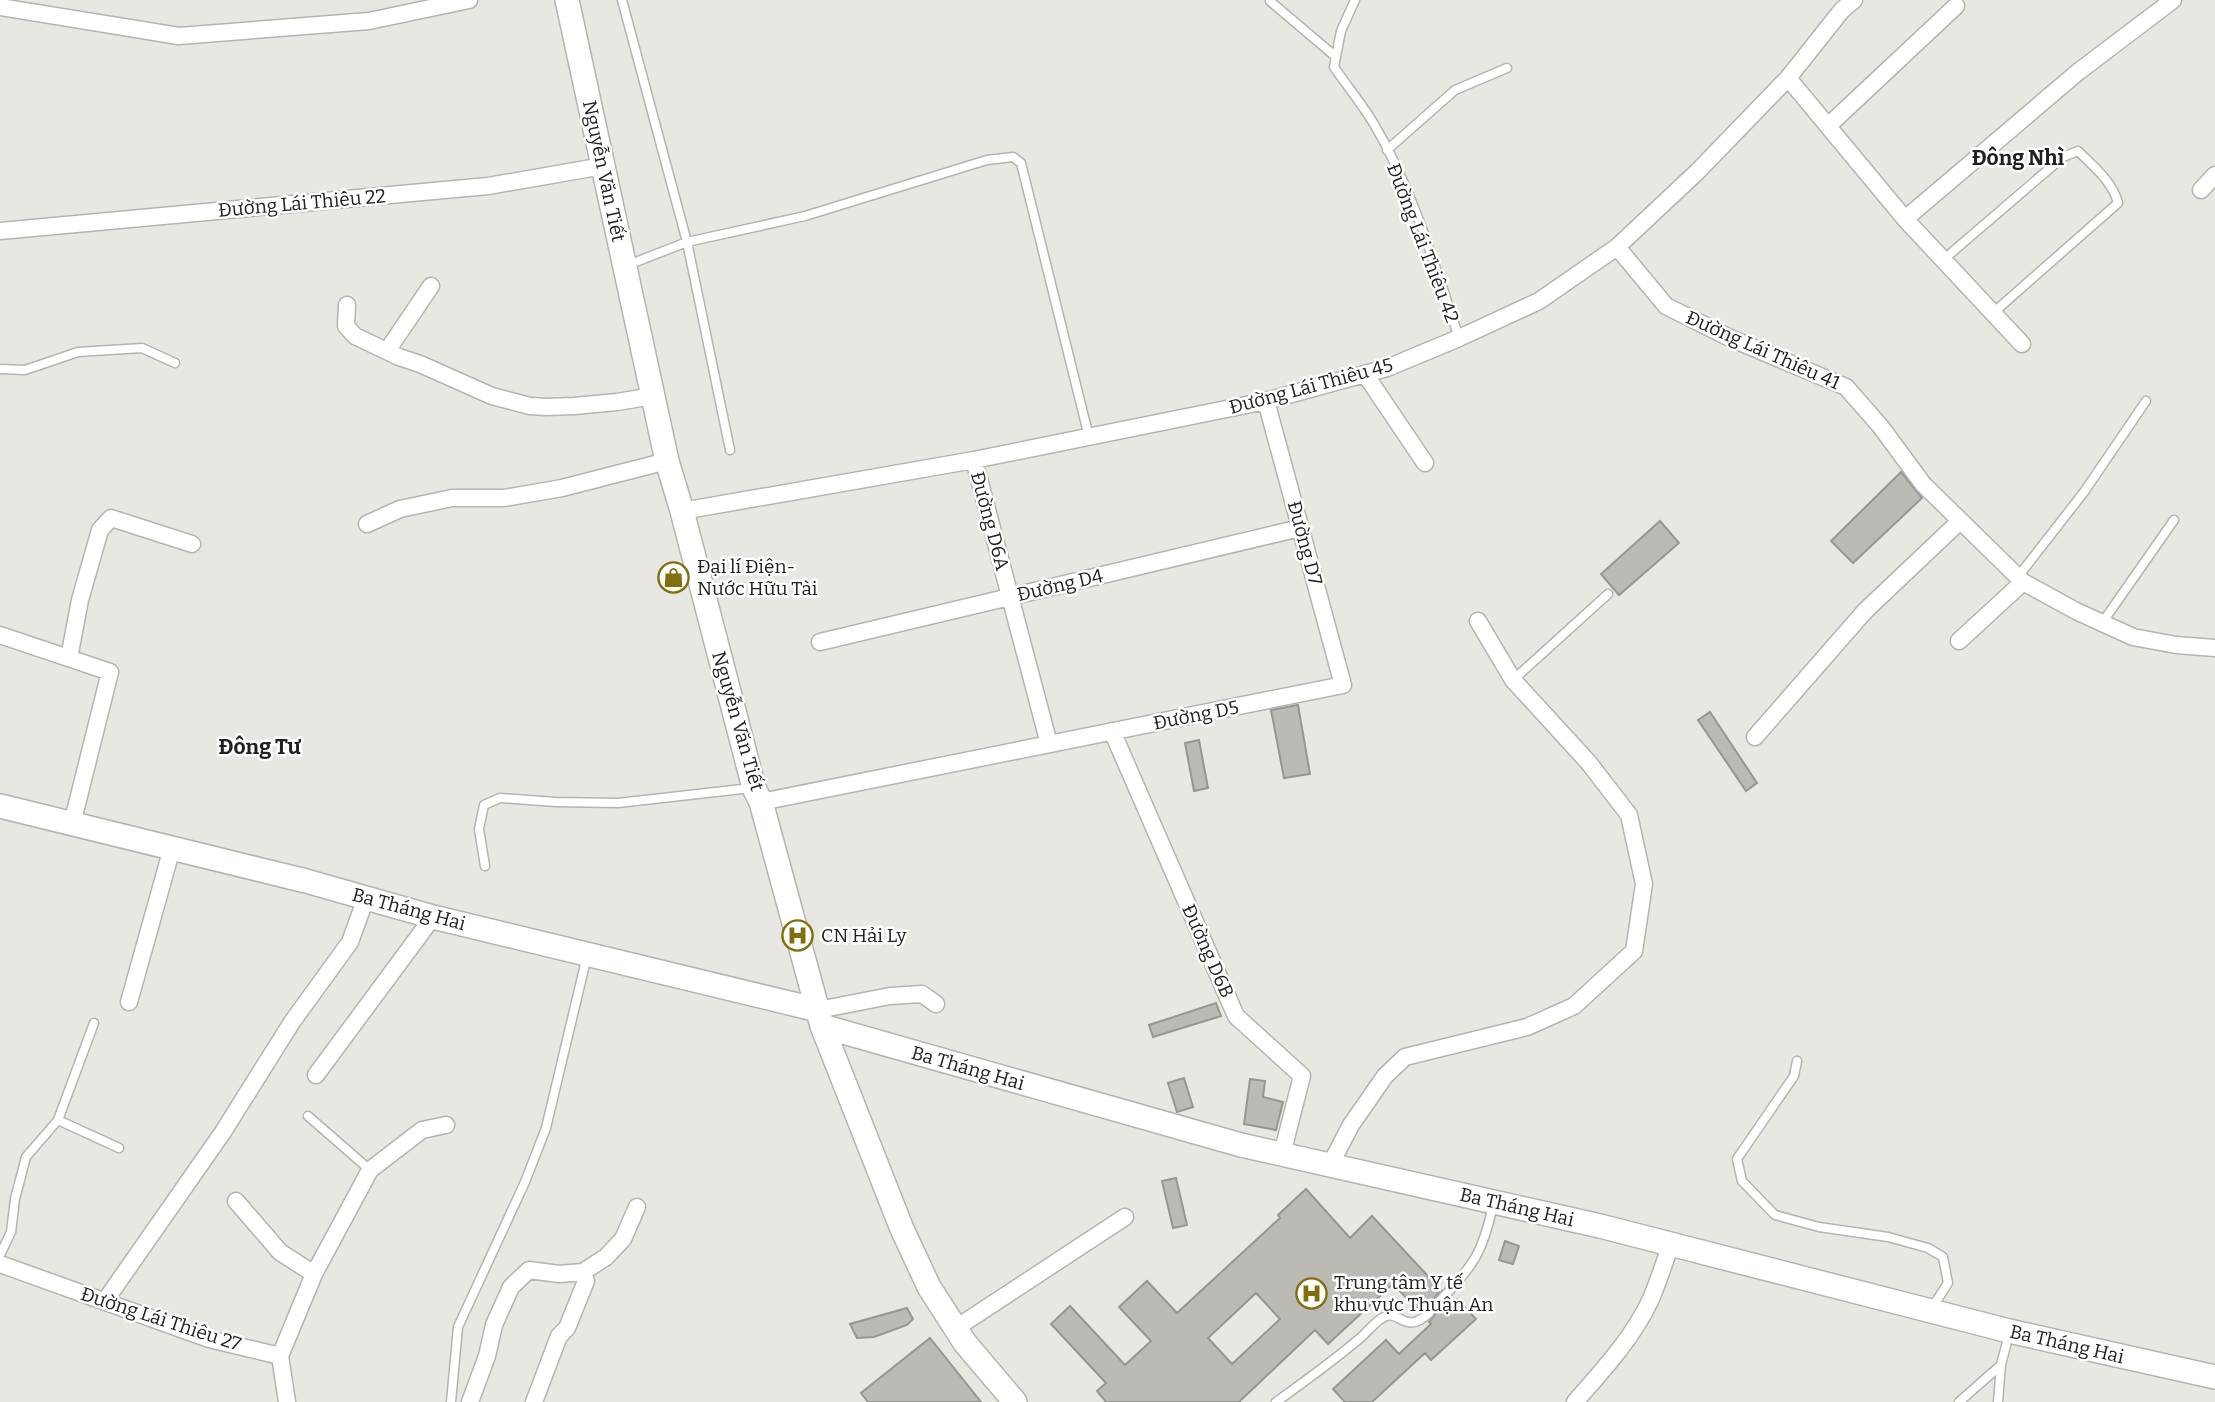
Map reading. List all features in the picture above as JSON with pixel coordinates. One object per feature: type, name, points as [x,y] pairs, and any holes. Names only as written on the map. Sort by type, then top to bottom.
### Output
[{"type":"street","points":[[0,7],[179,36],[369,21],[469,0]]},
{"type":"street","name":"Nguyễn Văn Tiết","points":[[567,0],[667,461],[820,1018],[902,1228],[929,1287],[965,1343],[1014,1402]]},
{"type":"street","name":"Đường Lái Thiêu 45","points":[[682,511],[974,460],[1266,401],[1387,368],[1459,338],[1539,301],[1617,247],[1697,172],[1788,78],[1842,10],[1854,0]]},
{"type":"street","points":[[1905,219],[2078,72],[2173,0]]},
{"type":"street","points":[[1828,126],[1956,5]]},
{"type":"street","points":[[1788,78],[1905,219],[2022,344]]},
{"type":"street","name":"Đường Lái Thiêu 22","points":[[0,231],[488,186],[603,166]]},
{"type":"street","points":[[2201,190],[2215,176]]},
{"type":"street","name":"Đường Lái Thiêu 41","points":[[1617,247],[1666,306],[1730,338],[1846,387],[1881,427],[1923,484],[2020,580],[2133,637],[2176,645],[2215,648]]},
{"type":"street","points":[[387,351],[431,286]]},
{"type":"street","points":[[347,305],[345,321],[349,332],[492,396],[530,406],[546,407],[653,396]]},
{"type":"street","points":[[1365,374],[1425,463]]},
{"type":"street","name":"Đường D7","points":[[1266,401],[1343,685]]},
{"type":"street","name":"Đường D6A","points":[[974,460],[1049,744]]},
{"type":"street","points":[[366,524],[400,509],[452,498],[505,498],[562,488],[667,461]]},
{"type":"street","points":[[69,658],[80,600],[100,530],[111,519],[192,544]]},
{"type":"street","points":[[1755,737],[1865,611],[1960,521]]},
{"type":"street","name":"Đường D4","points":[[820,642],[1300,528]]},
{"type":"street","points":[[1959,641],[2020,580]]},
{"type":"street","points":[[1330,1165],[1350,1125],[1385,1076],[1405,1056],[1527,1027],[1574,1006],[1634,951],[1644,884],[1629,815],[1589,763],[1514,680],[1478,621]]},
{"type":"street","points":[[0,635],[110,672],[72,824]]},
{"type":"street","name":"Đường D5","points":[[757,795],[1049,744],[1343,685]]},
{"type":"street","name":"Đường D6B","points":[[1112,732],[1236,1016],[1302,1076],[1282,1154]]},
{"type":"street","name":"Ba Tháng Hai","points":[[0,806],[588,954],[820,1018],[1241,1145],[1671,1244],[2009,1331],[2215,1377]]},
{"type":"street","points":[[129,1002],[172,848]]},
{"type":"street","points":[[105,1301],[223,1132],[292,1022],[350,942],[366,898]]},
{"type":"street","points":[[316,1075],[433,917]]},
{"type":"street","points":[[820,1018],[900,995],[922,994],[936,1004]]},
{"type":"street","points":[[287,1402],[280,1356],[314,1274],[370,1170],[422,1130],[446,1125]]},
{"type":"street","points":[[236,1200],[280,1252],[314,1274]]},
{"type":"street","points":[[470,1402],[487,1356],[494,1325],[511,1287],[528,1270],[559,1274],[583,1272],[606,1257],[623,1239],[637,1207]]},
{"type":"street","points":[[956,1328],[1125,1217]]},
{"type":"street","points":[[1575,1402],[1616,1355],[1649,1303],[1671,1244]]},
{"type":"street","name":"Đường Lái Thiêu 27","points":[[0,1264],[209,1339],[280,1356]]},
{"type":"street","points":[[534,1402],[559,1336],[567,1328],[586,1281],[583,1272]]},
{"type":"lane","points":[[622,0],[687,242],[730,450]]},
{"type":"lane","points":[[1270,1],[1336,57],[1341,31],[1355,0]]},
{"type":"lane","name":"Đường Lái Thiêu 42","points":[[1336,57],[1334,67],[1373,124],[1402,180],[1459,338]]},
{"type":"lane","points":[[1387,150],[1455,90],[1507,68]]},
{"type":"lane","points":[[1943,260],[2063,157],[2078,151],[2088,161],[2115,191],[2118,203],[1993,313]]},
{"type":"lane","points":[[625,266],[687,242],[805,216],[988,160],[1013,157],[1021,163],[1089,437]]},
{"type":"lane","points":[[0,369],[25,370],[78,352],[142,348],[175,363]]},
{"type":"lane","points":[[2020,580],[2146,401]]},
{"type":"lane","points":[[2102,623],[2174,520]]},
{"type":"lane","points":[[1514,680],[1608,594]]},
{"type":"lane","points":[[485,866],[479,829],[484,805],[500,798],[618,803],[757,795]]},
{"type":"lane","points":[[451,1402],[458,1327],[526,1182],[546,1128],[588,954]]},
{"type":"lane","points":[[0,1255],[11,1232],[15,1199],[26,1157],[58,1120],[94,1023]]},
{"type":"lane","points":[[1797,1061],[1794,1076],[1737,1159],[1742,1181],[1775,1215],[1819,1227],[1888,1237],[1928,1248],[1943,1257],[1948,1283],[1931,1311]]},
{"type":"lane","points":[[309,1116],[370,1170]]},
{"type":"lane","points":[[58,1120],[119,1147]]},
{"type":"lane","points":[[1438,1303],[1479,1255],[1493,1202]]},
{"type":"lane","points":[[1276,1402],[1384,1317],[1392,1316],[1408,1323],[1416,1323],[1429,1313]]},
{"type":"lane","points":[[1998,1402],[2001,1365],[2009,1331]]},
{"type":"lane","points":[[1959,1402],[2001,1365]]},
{"type":"building","points":[[1901,472],[1922,498],[1853,563],[1831,541]]},
{"type":"building","points":[[1660,521],[1679,543],[1619,595],[1601,574]]},
{"type":"building","points":[[1298,705],[1310,774],[1284,778],[1271,710]]},
{"type":"building","points":[[1710,712],[1757,783],[1746,791],[1698,720]]},
{"type":"building","points":[[1199,740],[1208,788],[1194,791],[1185,743]]},
{"type":"building","points":[[1216,1003],[1221,1016],[1153,1037],[1149,1025]]},
{"type":"building","points":[[1184,1078],[1193,1107],[1177,1112],[1168,1083]]},
{"type":"building","points":[[1250,1079],[1265,1081],[1263,1097],[1283,1102],[1276,1130],[1244,1124]]},
{"type":"building","points":[[1176,1178],[1187,1225],[1173,1228],[1162,1181]]},
{"type":"building","points":[[1306,1189],[1350,1238],[1372,1216],[1441,1290],[1432,1301],[1433,1307],[1441,1309],[1450,1299],[1454,1302],[1457,1299],[1476,1319],[1431,1360],[1425,1353],[1372,1402],[1345,1402],[1333,1389],[1386,1340],[1399,1354],[1431,1324],[1429,1322],[1435,1315],[1435,1310],[1431,1307],[1420,1312],[1393,1284],[1328,1344],[1315,1330],[1239,1402],[1106,1402],[1097,1391],[1106,1383],[1051,1324],[1070,1306],[1125,1365],[1151,1341],[1119,1307],[1147,1281],[1177,1313],[1280,1218],[1278,1215]],"holes":[[[1256,1293],[1280,1319],[1232,1364],[1208,1338]]]},
{"type":"building","points":[[1505,1241],[1519,1246],[1513,1264],[1499,1260]]},
{"type":"building","points":[[907,1308],[913,1319],[907,1325],[874,1337],[857,1338],[850,1324]]},
{"type":"building","points":[[930,1338],[981,1402],[868,1402],[861,1393]]},
{"type":"place","name":"Đại lí Điện- Nước Hữu Tài","points":[[674,577]]},
{"type":"place","name":"CN Hải Ly","points":[[798,935]]},
{"type":"place","name":"Trung tâm Y tế khu vực Thuận An","points":[[1311,1293]]},
{"type":"district","name":"Đông Nhì","points":[[2018,158]]},
{"type":"district","name":"Đông Tư","points":[[260,747]]}]
